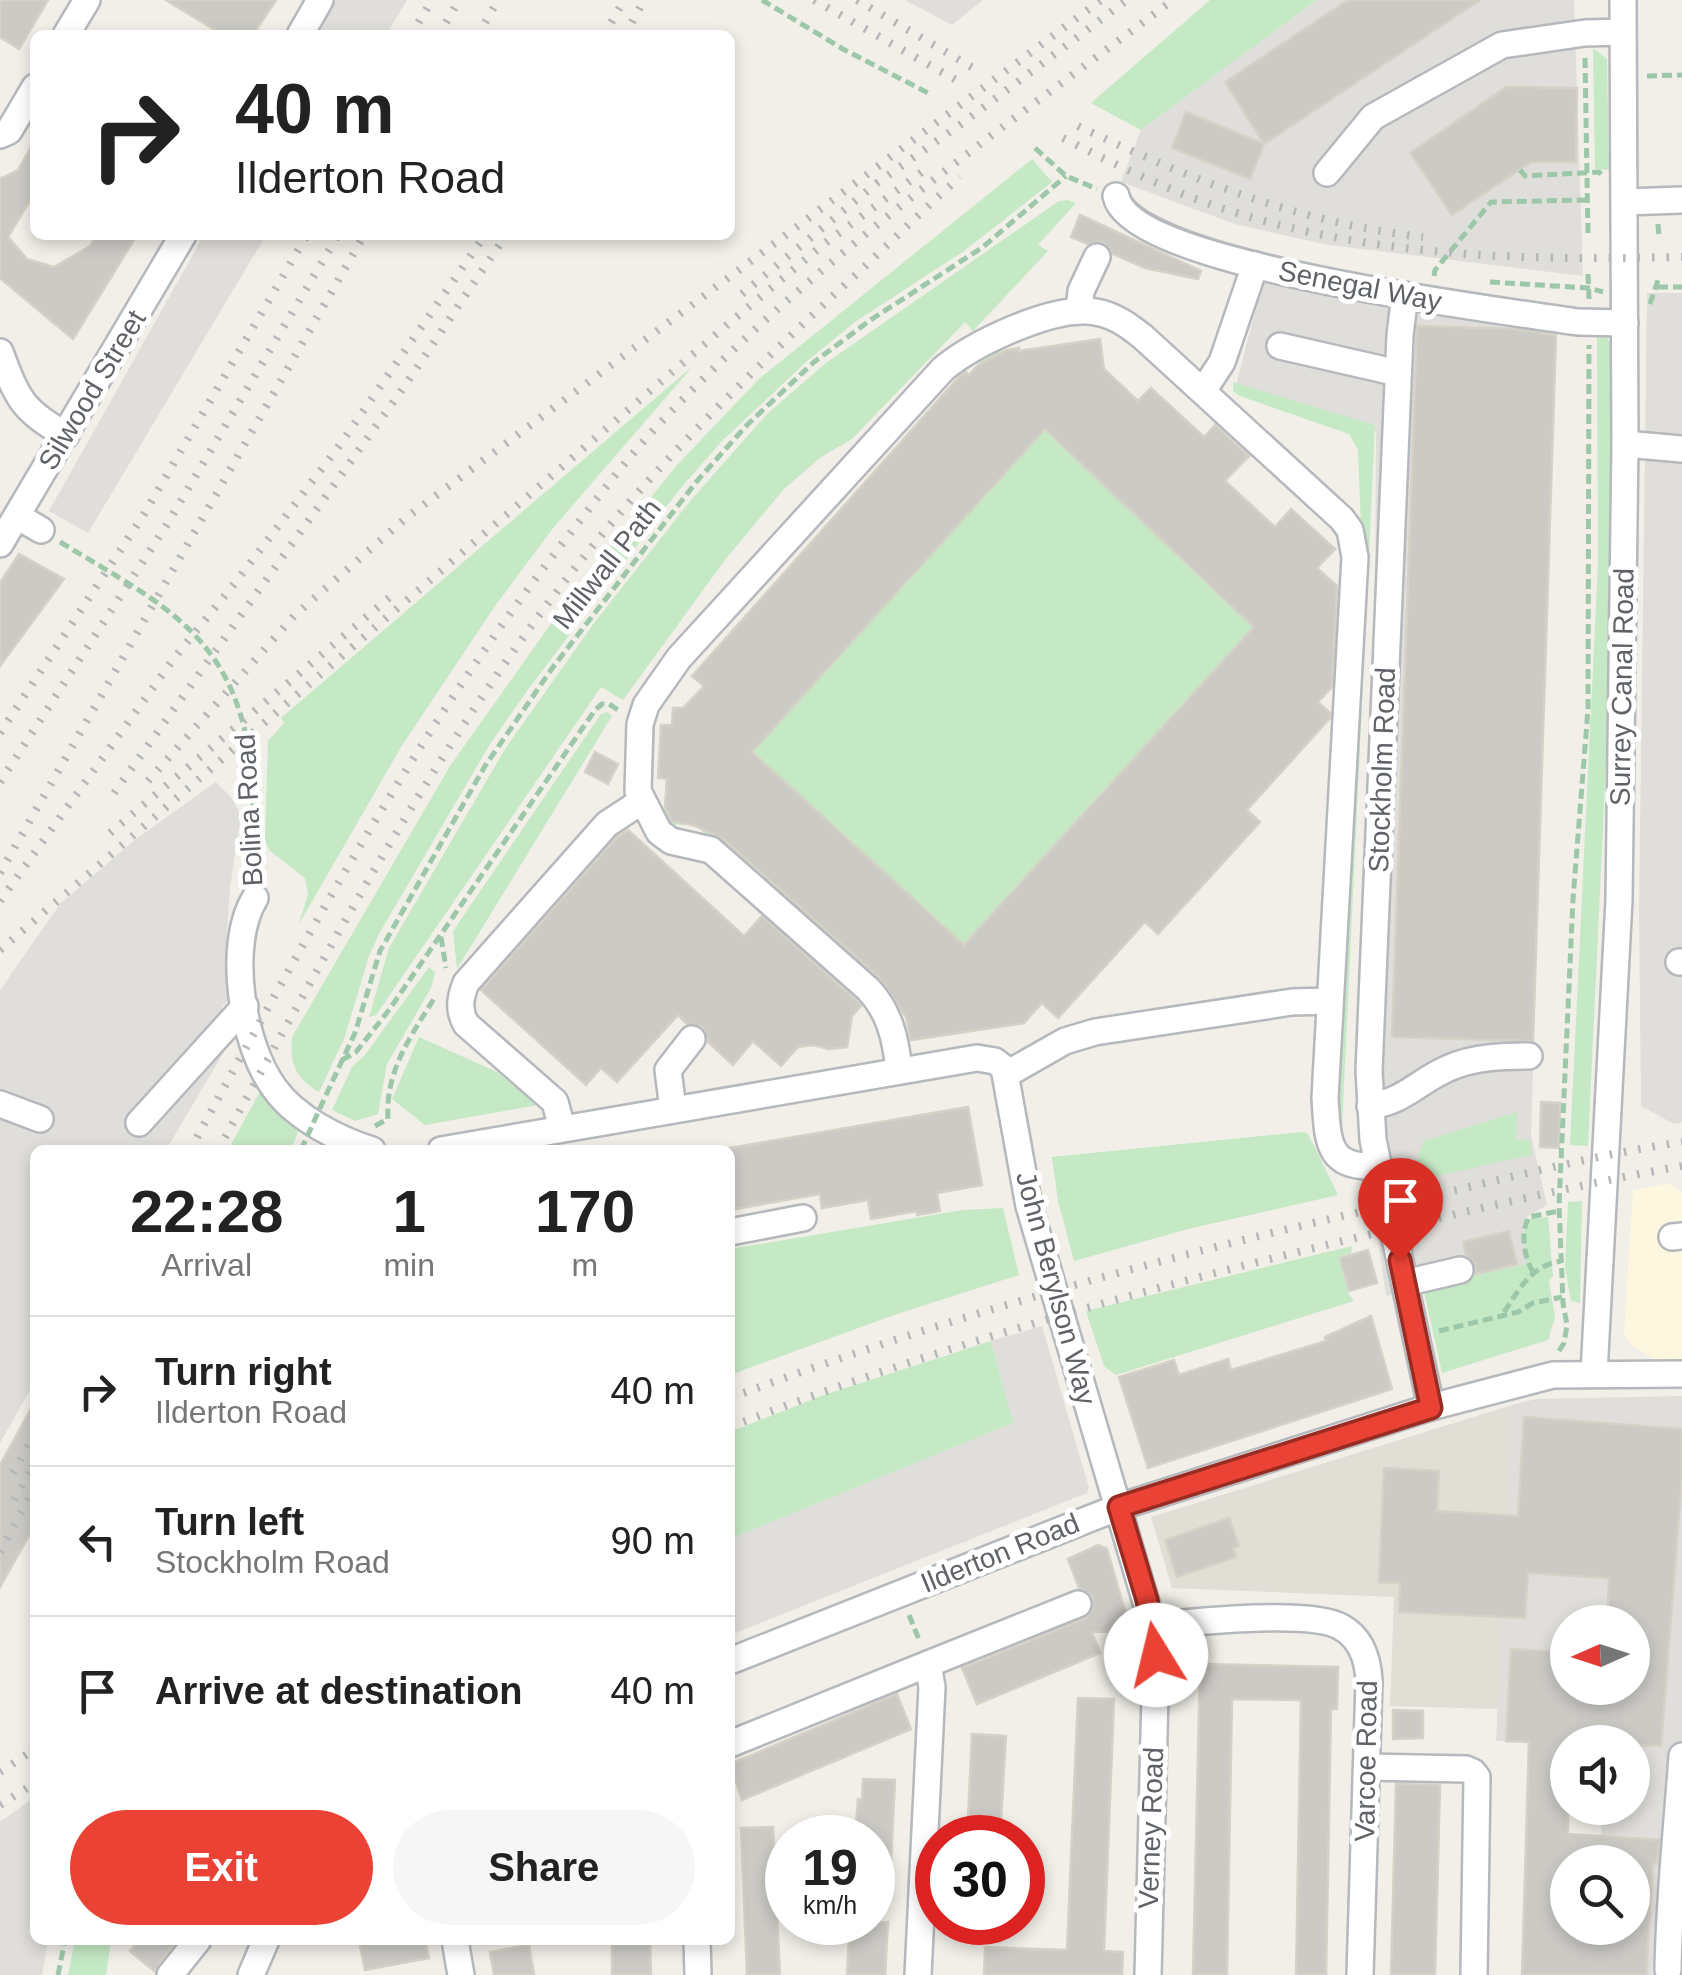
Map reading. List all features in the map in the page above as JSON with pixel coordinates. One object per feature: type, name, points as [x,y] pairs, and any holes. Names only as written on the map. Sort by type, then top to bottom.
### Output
[{"type":"street","points":[[69,30],[87,0]]},
{"type":"street","points":[[303,30],[320,0]]},
{"type":"street","name":"Surrey Canal Road","points":[[1594,1374],[1620,900],[1626,444],[1623,0]]},
{"type":"street","points":[[1327,172],[1373,117],[1502,46],[1585,33],[1623,32]]},
{"type":"street","points":[[0,135],[9,131],[30,95]]},
{"type":"street","name":"Senegal Way","points":[[1116,196],[1123,212],[1140,224],[1256,266],[1405,296],[1578,322],[1625,323]]},
{"type":"street","points":[[1625,202],[1682,200]]},
{"type":"street","name":"Silwood Street","points":[[0,544],[180,240]]},
{"type":"street","points":[[1080,311],[1081,291],[1097,257]]},
{"type":"street","points":[[1203,391],[1222,362],[1256,266]]},
{"type":"street","name":"Stockholm Road","points":[[1330,1001],[1325,1098],[1330,1142],[1334,1153],[1348,1165],[1381,1179],[1370,1106],[1398,373],[1405,296]]},
{"type":"street","points":[[510,1143],[562,1128],[977,1058],[995,1061],[1005,1071],[1065,1040],[1095,1032],[1292,1002],[1330,1001],[1354,543],[1350,530],[1127,324],[1100,313],[1059,314],[995,336],[966,351],[932,379],[679,658],[646,706],[640,724],[637,783],[642,801],[665,838],[711,850],[874,995],[893,1032],[899,1071]]},
{"type":"street","points":[[1280,346],[1398,373]]},
{"type":"street","points":[[0,352],[19,400],[66,435]]},
{"type":"street","points":[[1626,444],[1682,450]]},
{"type":"street","points":[[18,516],[40,530]]},
{"type":"street","points":[[562,1128],[555,1102],[466,1024],[460,1010],[462,991],[608,824],[642,801]]},
{"type":"street","name":"Bolina Road","points":[[255,898],[241,929],[245,1006],[251,1036],[275,1089],[305,1116],[344,1139],[371,1139]]},
{"type":"street","points":[[139,1123],[245,1006]]},
{"type":"street","points":[[674,1109],[668,1070],[692,1039]]},
{"type":"street","points":[[1370,1106],[1392,1104],[1452,1066],[1499,1056],[1529,1056]]},
{"type":"street","name":"John Berylson Way","points":[[1005,1071],[1029,1206],[1119,1507]]},
{"type":"street","points":[[0,1104],[40,1119]]},
{"type":"street","points":[[735,1231],[803,1218]]},
{"type":"street","points":[[1395,1238],[1431,1408]]},
{"type":"street","points":[[1405,1283],[1460,1270]]},
{"type":"street","name":"Ilderton Road","points":[[735,1659],[1119,1507],[1431,1408],[1536,1378],[1682,1374]]},
{"type":"street","name":"Verney Road","points":[[1119,1507],[1153,1626],[1156,1655],[1148,1975]]},
{"type":"street","points":[[735,1742],[1078,1604]]},
{"type":"street","name":"Varcoe Road","points":[[1153,1626],[1246,1619],[1317,1620],[1346,1630],[1357,1641],[1369,1669],[1360,1975]]},
{"type":"street","points":[[918,1975],[932,1687],[928,1664]]},
{"type":"street","points":[[1668,1970],[1669,1883],[1678,1864],[1682,1756]]},
{"type":"street","points":[[1366,1767],[1466,1769],[1477,1777],[1474,1975]]},
{"type":"street","points":[[170,1975],[194,1945]]},
{"type":"street","points":[[251,1975],[264,1945]]},
{"type":"street","points":[[457,1945],[461,1975]]},
{"type":"street","points":[[697,1945],[698,1975]]},
{"type":"path","points":[[762,0],[843,49],[932,95]]},
{"type":"path","points":[[1585,33],[1588,235]]},
{"type":"path","points":[[1624,77],[1682,75]]},
{"type":"path","points":[[1035,148],[1066,176],[1116,196]]},
{"type":"path","points":[[1520,170],[1525,176],[1586,173]]},
{"type":"path","name":"Millwall Path","points":[[302,1145],[355,1034],[380,951],[485,766],[553,666],[697,481],[747,425],[814,362],[983,246],[1066,176]]},
{"type":"path","name":"Senegal Way","points":[[1450,280],[1434,279],[1436,270],[1491,202],[1586,200]]},
{"type":"path","name":"Senegal Way","points":[[1484,282],[1589,288],[1588,274]]},
{"type":"path","points":[[1658,287],[1679,287]]},
{"type":"path","points":[[1556,1355],[1564,1343],[1567,1326],[1559,1210],[1573,900],[1588,710],[1589,336]]},
{"type":"path","name":"Bolina Road","points":[[40,530],[146,592],[180,619],[214,658],[232,687],[244,719],[249,749],[254,819],[250,857],[255,898]]},
{"type":"path","points":[[342,1060],[356,1052],[372,1034],[595,710],[609,704],[640,724]]},
{"type":"path","points":[[441,937],[445,973]]},
{"type":"path","points":[[371,1139],[388,1119],[389,1087],[398,1059],[438,992]]},
{"type":"path","points":[[1533,1272],[1525,1245],[1525,1222],[1528,1216],[1559,1210]]},
{"type":"path","points":[[1502,1315],[1533,1272],[1561,1261]]},
{"type":"path","points":[[1416,1332],[1445,1330],[1563,1297]]},
{"type":"path","points":[[900,1593],[928,1664]]},
{"type":"path","points":[[58,1975],[64,1945]]},
{"type":"shaded area","points":[[336,0],[407,0],[389,30],[319,30]]},
{"type":"shaded area","points":[[905,0],[983,0],[952,25]]},
{"type":"shaded area","points":[[1317,0],[1574,0],[1583,276],[1328,245],[1235,224],[1121,182],[1141,130]]},
{"type":"shaded area","points":[[201,240],[263,240],[88,533],[49,511]]},
{"type":"shaded area","points":[[1221,241],[1373,278],[1582,309],[1582,332],[1556,332],[1531,1136],[1547,1205],[1523,1219],[1527,1264],[1422,1291],[1386,1296],[1363,1136],[1360,992],[1375,627],[1376,431],[1236,385],[1262,285],[1207,266]]},
{"type":"shaded area","points":[[1647,293],[1682,293],[1682,1122],[1674,1124],[1641,1106],[1639,911]]},
{"type":"shaded area","points":[[216,782],[231,797],[241,816],[227,933],[236,994],[222,1006],[232,1038],[169,1145],[30,1145],[30,1390],[0,1443],[0,990],[60,904],[136,839]]},
{"type":"shaded area","points":[[1670,1183],[1682,1193],[1682,1360],[1656,1361],[1629,1343],[1624,1333],[1633,1190]]},
{"type":"shaded area","points":[[1042,1326],[1089,1488],[1087,1493],[735,1633],[735,1537],[1013,1423],[991,1341]]},
{"type":"shaded area","points":[[1682,1396],[1682,1883],[1657,1884],[1652,1975],[1595,1975],[1596,1945],[1650,1945],[1650,1845],[1601,1845],[1601,1825],[1650,1825],[1650,1725],[1550,1725],[1550,1741],[1496,1741],[1512,1405],[1536,1399]]},
{"type":"shaded area","points":[[1512,1405],[1498,1709],[1390,1706],[1394,1597],[1172,1588],[1151,1517]]},
{"type":"shaded area","points":[[30,1801],[30,1945],[47,1945],[42,1975],[0,1975],[0,1822]]},
{"type":"green space","points":[[1210,0],[1317,0],[1141,130],[1091,103]]},
{"type":"green space","points":[[1593,48],[1607,59],[1609,170],[1595,169]]},
{"type":"green space","points":[[1032,159],[1052,182],[964,251],[855,322],[806,362],[722,441],[679,490],[490,744],[379,934],[344,1039],[319,1092],[311,1087],[296,1069],[292,1037],[450,766],[572,594],[678,464],[760,378]]},
{"type":"green space","points":[[1059,201],[1076,203],[1038,245],[1048,251],[973,331],[965,322],[852,439],[821,457],[784,489],[725,560],[623,700],[601,687],[376,1015],[369,1017],[389,948],[505,749],[594,623],[691,500],[767,414],[826,363]]},
{"type":"green space","points":[[1597,337],[1607,337],[1612,349],[1615,523],[1588,1146],[1570,1145],[1598,564]]},
{"type":"green space","points":[[1100,339],[1103,357],[1098,363],[1274,527],[1291,509],[1335,549],[1318,568],[1337,587],[1335,684],[1319,702],[1333,715],[1247,809],[1260,822],[1158,934],[1145,923],[1058,1018],[1042,1003],[1024,1023],[909,1040],[906,1017],[690,820],[684,825],[663,824],[666,780],[658,778],[661,725],[672,725],[673,708],[692,709],[704,686],[692,676],[965,371],[969,374],[989,352],[1019,348],[1022,369],[1049,365],[1047,347]]},
{"type":"green space","points":[[693,366],[554,527],[495,606],[401,747],[299,924],[308,894],[305,878],[269,850],[265,839],[268,741],[284,723],[281,718]]},
{"type":"green space","points":[[1233,382],[1375,425],[1342,1129],[1336,1129],[1363,580],[1358,450],[1349,434],[1240,396],[1233,391]]},
{"type":"green space","points":[[607,712],[612,716],[457,969],[453,931],[601,714]]},
{"type":"green space","points":[[429,967],[435,973],[431,988],[387,1064],[378,1114],[355,1121],[332,1110],[352,1067]]},
{"type":"green space","points":[[419,1037],[497,1072],[538,1105],[425,1125],[392,1099]]},
{"type":"green space","points":[[262,1088],[300,1127],[293,1145],[231,1145]]},
{"type":"green space","points":[[1517,1112],[1516,1140],[1530,1140],[1532,1155],[1419,1180],[1418,1157],[1424,1141]]},
{"type":"green space","points":[[1308,1134],[1338,1195],[1188,1229],[1074,1261],[1058,1201],[1052,1157]]},
{"type":"green space","points":[[1582,1201],[1580,1303],[1571,1301],[1565,1268],[1568,1202]]},
{"type":"green space","points":[[1003,1208],[1019,1275],[894,1315],[735,1373],[735,1248],[963,1210]]},
{"type":"green space","points":[[1548,1217],[1553,1276],[1549,1281],[1555,1318],[1548,1340],[1442,1373],[1423,1287],[1526,1264],[1523,1219]]},
{"type":"green space","points":[[1352,1246],[1351,1254],[1339,1257],[1348,1293],[1354,1301],[1116,1375],[1104,1366],[1086,1311]]},
{"type":"green space","points":[[991,1341],[1013,1423],[735,1537],[735,1430],[824,1395]]},
{"type":"green space","points":[[74,1945],[110,1945],[106,1975],[68,1975]]},
{"type":"building","points":[[0,0],[48,0],[19,49],[0,37]]},
{"type":"building","points":[[166,0],[276,0],[256,30],[215,30]]},
{"type":"building","points":[[1348,0],[1480,0],[1264,144],[1225,82]]},
{"type":"building","points":[[1506,87],[1577,88],[1576,162],[1531,162],[1452,215],[1410,153]]},
{"type":"building","points":[[1186,112],[1264,144],[1250,179],[1172,148]]},
{"type":"building","points":[[30,149],[30,200],[8,237],[27,259],[54,267],[94,240],[134,240],[73,339],[0,278],[0,179],[18,170]]},
{"type":"building","points":[[1080,215],[1201,271],[1198,279],[1145,268],[1113,254],[1103,242],[1088,244],[1071,237]]},
{"type":"building","points":[[1417,326],[1516,329],[1556,335],[1533,1041],[1392,1037]]},
{"type":"building","points":[[1100,339],[1104,369],[1138,401],[1151,388],[1204,437],[1215,425],[1249,456],[1225,481],[1275,527],[1291,509],[1335,549],[1317,568],[1337,586],[1332,687],[1318,702],[1330,718],[1247,810],[1260,822],[1158,934],[1145,922],[1058,1018],[1042,1003],[1024,1023],[911,1040],[906,1017],[879,977],[722,838],[672,821],[665,807],[667,779],[658,778],[661,725],[672,725],[673,708],[683,708],[704,686],[692,676],[959,377],[966,372],[969,375],[978,365],[1007,350]],"holes":[[[1045,429],[1254,627],[964,945],[752,752]]]},
{"type":"building","points":[[19,554],[64,579],[0,666],[0,583]]},
{"type":"building","points":[[595,752],[618,764],[608,784],[585,772]]},
{"type":"building","points":[[628,830],[744,936],[762,916],[856,1000],[861,1006],[852,1016],[847,1047],[798,1047],[781,1066],[753,1041],[733,1065],[708,1042],[703,1027],[687,1024],[678,1015],[617,1082],[601,1068],[586,1085],[481,990],[618,836]]},
{"type":"building","points":[[1541,1102],[1560,1103],[1559,1148],[1540,1147]]},
{"type":"building","points":[[968,1107],[982,1185],[937,1193],[940,1211],[917,1215],[917,1211],[871,1219],[868,1200],[822,1208],[820,1194],[735,1209],[735,1147]]},
{"type":"building","points":[[1509,1231],[1517,1264],[1476,1274],[1463,1242]]},
{"type":"building","points":[[1368,1250],[1377,1283],[1349,1291],[1340,1258]]},
{"type":"building","points":[[1371,1316],[1392,1389],[1148,1468],[1119,1377],[1174,1360],[1179,1375],[1228,1359],[1231,1370],[1326,1341],[1325,1337]]},
{"type":"building","points":[[30,1410],[30,1534],[0,1587],[0,1465]]},
{"type":"building","points":[[1524,1417],[1682,1429],[1682,1478],[1661,1746],[1650,1746],[1650,1725],[1550,1725],[1550,1825],[1568,1825],[1568,1834],[1659,1840],[1650,1912],[1650,1845],[1550,1845],[1550,1945],[1648,1945],[1646,1975],[1522,1975],[1529,1742],[1506,1741],[1511,1649],[1550,1651],[1550,1705],[1650,1705],[1650,1605],[1608,1605],[1609,1578],[1528,1573],[1525,1618],[1399,1612],[1400,1583],[1379,1582],[1384,1468],[1439,1471],[1437,1511],[1518,1516]]},
{"type":"building","points":[[1229,1518],[1239,1546],[1233,1548],[1236,1557],[1177,1577],[1165,1540]]},
{"type":"building","points":[[1098,1545],[1107,1549],[1131,1631],[1092,1632],[1100,1653],[977,1704],[962,1668],[1091,1613],[1093,1597],[1079,1588],[1068,1559]]},
{"type":"building","points":[[1200,1664],[1338,1667],[1337,1709],[1331,1709],[1326,1975],[1296,1975],[1301,1700],[1232,1699],[1227,1975],[1193,1975]]},
{"type":"building","points":[[897,1694],[911,1729],[742,1800],[735,1779],[735,1762]]},
{"type":"building","points":[[1078,1698],[1114,1699],[1104,1951],[1123,1952],[1122,1975],[984,1975],[985,1947],[1067,1950]]},
{"type":"building","points":[[1393,1710],[1423,1711],[1423,1738],[1393,1739]]},
{"type":"building","points":[[972,1734],[1006,1736],[1001,1815],[968,1815]]},
{"type":"building","points":[[863,1779],[895,1780],[893,1815],[857,1815],[858,1799],[862,1800]]},
{"type":"building","points":[[1396,1784],[1440,1785],[1435,1975],[1391,1975]]},
{"type":"building","points":[[765,1827],[765,1945],[779,1945],[780,1975],[747,1975],[741,1828]]},
{"type":"building","points":[[135,1945],[173,1945],[154,1971],[130,1951]]},
{"type":"building","points":[[360,1945],[426,1945],[429,1958],[365,1970]]},
{"type":"building","points":[[529,1945],[534,1975],[494,1975],[490,1952]]},
{"type":"building","points":[[612,1945],[650,1945],[651,1975],[612,1975]]},
{"type":"building","points":[[849,1945],[887,1945],[885,1975],[847,1975]]},
{"type":"tunnel","points":[[1384,1192],[1395,1238]]},
{"type":"railway","points":[[414,30],[432,0]]},
{"type":"railway","points":[[442,30],[459,0]]},
{"type":"railway","points":[[481,30],[498,0]]},
{"type":"railway","points":[[607,30],[624,0]]},
{"type":"railway","points":[[628,30],[644,0]]},
{"type":"railway","points":[[814,0],[963,84]]},
{"type":"railway","points":[[857,0],[980,72]]},
{"type":"railway","points":[[148,781],[294,616],[406,518],[1101,0]]},
{"type":"railway","points":[[742,294],[877,183],[1127,0]]},
{"type":"railway","points":[[193,1145],[320,915],[412,761],[511,612],[636,450],[720,362],[844,252],[1173,0]]},
{"type":"railway","points":[[1078,126],[1161,164],[1289,210],[1423,237]]},
{"type":"railway","points":[[1063,138],[1188,196],[1309,232],[1431,251],[1493,256],[1682,257]]},
{"type":"railway","points":[[0,950],[728,324],[824,244],[926,169]]},
{"type":"railway","points":[[221,1145],[418,796],[555,594],[625,507],[700,425],[960,177]]},
{"type":"railway","points":[[0,733],[144,514],[304,240]]},
{"type":"railway","points":[[0,782],[166,526],[335,240]]},
{"type":"railway","points":[[0,873],[361,240]]},
{"type":"railway","points":[[0,901],[175,657],[339,446],[482,240]]},
{"type":"railway","points":[[114,793],[406,384],[503,240]]},
{"type":"railway","points":[[110,833],[397,591]]},
{"type":"railway","points":[[735,1396],[900,1338],[1159,1262],[1552,1167],[1682,1142]]},
{"type":"railway","points":[[735,1425],[948,1350],[1169,1285],[1454,1214],[1682,1166]]},
{"type":"railway","points":[[13,1473],[30,1443]]},
{"type":"railway","points":[[14,1500],[30,1471]]},
{"type":"railway","points":[[0,1552],[30,1496]]},
{"type":"railway","points":[[0,1772],[30,1752]]},
{"type":"railway","points":[[0,1805],[30,1786]]},
{"type":"route","points":[[1156,1655],[1147,1600],[1119,1507],[1431,1408],[1400,1260]]}]
